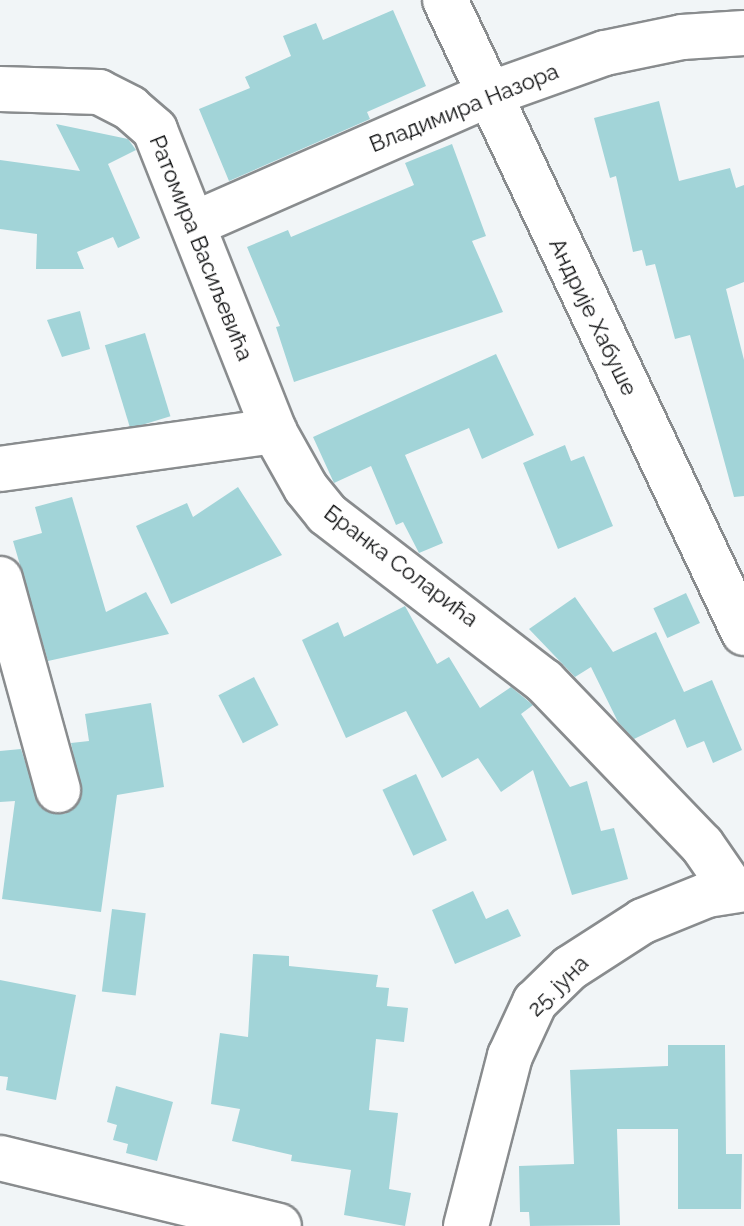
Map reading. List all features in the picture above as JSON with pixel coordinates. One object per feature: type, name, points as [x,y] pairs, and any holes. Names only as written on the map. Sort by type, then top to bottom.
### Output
[{"type":"street","name":"Андрије Хабуше","points":[[445,0],[487,95],[744,633]]},
{"type":"street","name":"Владимира Назора","points":[[196,223],[487,95],[605,53],[682,37],[744,33]]},
{"type":"street","name":"Ратомира Васиљевића","points":[[0,89],[99,92],[130,108],[155,130],[196,223],[274,431]]},
{"type":"street","points":[[0,469],[274,431]]},
{"type":"street","name":"Бранка Соларића","points":[[274,431],[306,488],[327,514],[544,681],[702,845],[738,889]]},
{"type":"street","points":[[0,579],[58,790]]},
{"type":"street","name":"25. јуна","points":[[466,1226],[510,1056],[535,1002],[570,968],[643,921],[738,889]]},
{"type":"street","points":[[0,1158],[279,1226]]},
{"type":"building","points":[[393,10],[426,86],[367,112],[370,119],[229,181],[199,109],[250,88],[245,77],[291,56],[283,36],[316,23],[323,40]]},
{"type":"building","points":[[659,101],[679,181],[730,168],[736,188],[744,185],[744,282],[726,289],[744,360],[744,496],[734,497],[690,335],[675,339],[655,264],[646,266],[642,250],[633,252],[616,176],[610,178],[594,118]]},
{"type":"building","points":[[56,124],[128,139],[136,150],[108,164],[140,238],[118,248],[113,237],[77,252],[84,269],[36,269],[37,234],[0,229],[0,160],[80,171]]},
{"type":"building","points":[[452,144],[486,236],[472,241],[503,312],[294,382],[276,327],[280,326],[247,247],[288,230],[291,237],[414,185],[405,163]]},
{"type":"building","points":[[80,311],[90,349],[62,357],[47,320]]},
{"type":"building","points":[[145,333],[170,416],[130,428],[105,345]]},
{"type":"building","points":[[496,354],[534,435],[482,459],[469,428],[405,455],[443,543],[419,553],[403,522],[396,525],[371,466],[334,483],[313,437]]},
{"type":"building","points":[[565,445],[571,461],[584,456],[613,526],[558,549],[523,463]]},
{"type":"building","points":[[238,487],[282,555],[171,604],[136,526],[187,503],[193,517]]},
{"type":"building","points":[[72,497],[106,612],[146,592],[169,634],[48,661],[13,541],[42,533],[35,507]]},
{"type":"building","points":[[686,593],[700,623],[667,638],[653,608]]},
{"type":"building","points":[[575,597],[613,652],[656,632],[684,692],[712,680],[742,750],[713,763],[704,741],[687,748],[675,719],[634,739],[618,722],[591,667],[575,677],[529,629]]},
{"type":"building","points":[[405,606],[437,664],[449,657],[480,708],[511,687],[533,705],[521,714],[570,787],[587,781],[601,831],[614,828],[628,879],[572,895],[533,770],[501,792],[478,758],[442,778],[406,711],[346,738],[302,640],[338,622],[344,637]]},
{"type":"building","points":[[254,677],[279,725],[243,743],[218,695]]},
{"type":"building","points":[[151,703],[164,787],[117,795],[101,912],[2,899],[15,801],[0,802],[0,751],[21,749],[40,807],[65,814],[82,796],[71,743],[89,741],[85,714]]},
{"type":"building","points":[[416,774],[447,840],[413,856],[382,790]]},
{"type":"building","points":[[473,891],[486,919],[508,909],[521,936],[455,964],[432,910]]},
{"type":"building","points":[[112,909],[146,913],[136,996],[102,991]]},
{"type":"building","points":[[253,954],[289,956],[289,966],[378,975],[376,987],[389,988],[387,1006],[408,1008],[404,1042],[376,1039],[369,1110],[398,1113],[389,1189],[411,1193],[405,1226],[344,1215],[351,1170],[291,1161],[292,1155],[232,1141],[240,1109],[211,1104],[220,1033],[248,1037]]},
{"type":"building","points":[[0,980],[76,995],[56,1100],[6,1090],[8,1077],[0,1076]]},
{"type":"building","points":[[668,1045],[725,1045],[726,1154],[742,1154],[741,1209],[678,1209],[678,1129],[617,1129],[620,1225],[530,1226],[529,1212],[520,1212],[519,1166],[574,1164],[570,1070],[668,1066]]},
{"type":"building","points":[[116,1086],[173,1102],[157,1161],[126,1153],[128,1144],[113,1140],[117,1125],[107,1122]]}]
